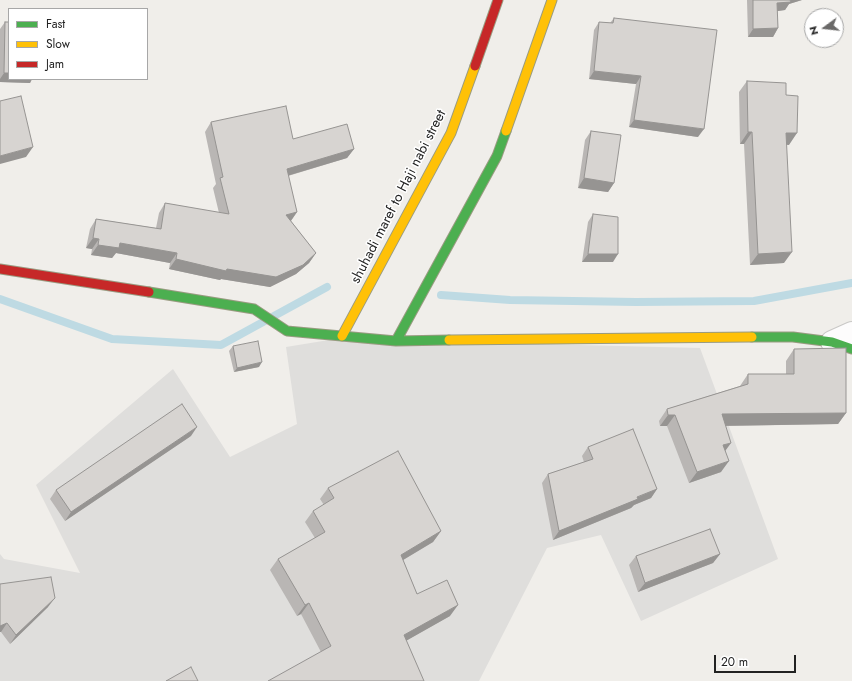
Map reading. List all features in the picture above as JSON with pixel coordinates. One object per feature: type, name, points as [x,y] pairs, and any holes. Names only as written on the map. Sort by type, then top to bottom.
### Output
[{"type":"street","name":"shuhadi maref to Haji nabi street","points":[[342,336],[451,133],[498,0]]},
{"type":"street","points":[[396,341],[497,156],[552,0]]},
{"type":"street","points":[[0,269],[254,309],[287,331],[396,341],[792,337],[832,342],[852,349]]},
{"type":"street","points":[[832,342],[852,333]]},
{"type":"shaded area","points":[[335,339],[700,348],[778,559],[641,621],[601,535],[547,548],[479,681],[0,681],[0,554],[4,559],[80,573],[36,485],[173,369],[230,457],[297,424],[286,347]]},
{"type":"building","points":[[753,0],[790,0],[791,2],[777,3],[778,28],[753,29]]},
{"type":"building","points":[[614,18],[717,30],[704,129],[634,120],[641,76],[594,71],[599,22],[613,23]]},
{"type":"building","points":[[5,22],[8,22],[8,73],[4,73]]},
{"type":"building","points":[[747,81],[786,83],[786,95],[798,96],[797,133],[786,133],[792,252],[758,254],[752,132],[748,132]]},
{"type":"building","points":[[21,96],[33,147],[0,156],[0,101]]},
{"type":"building","points":[[286,106],[293,139],[347,124],[354,149],[287,169],[297,212],[286,215],[316,253],[303,265],[276,277],[227,269],[226,271],[176,259],[177,253],[120,243],[119,248],[98,245],[99,239],[93,238],[96,219],[161,229],[165,203],[229,214],[220,178],[223,177],[211,122]]},
{"type":"building","points":[[591,131],[621,135],[614,183],[584,178]]},
{"type":"building","points":[[593,214],[618,217],[618,254],[588,254]]},
{"type":"building","points":[[258,341],[262,362],[237,368],[233,346]]},
{"type":"building","points":[[846,348],[846,413],[722,414],[731,443],[723,445],[729,461],[697,472],[675,415],[668,415],[667,409],[748,384],[748,374],[794,374],[794,349]]},
{"type":"building","points":[[182,404],[197,427],[71,512],[56,490]]},
{"type":"building","points":[[633,429],[657,489],[637,497],[638,499],[559,531],[548,474],[593,459],[588,447]]},
{"type":"building","points":[[398,451],[441,531],[401,555],[417,594],[447,580],[458,605],[404,635],[424,681],[268,681],[331,646],[309,603],[305,605],[278,559],[325,532],[313,511],[334,498],[328,488]]},
{"type":"building","points":[[710,529],[720,554],[645,583],[636,556]]},
{"type":"building","points":[[51,577],[55,598],[16,635],[7,623],[0,626],[0,584]]},
{"type":"building","points":[[191,667],[198,681],[166,681]]},
{"type":"waterway","points":[[441,295],[510,300],[636,302],[754,301],[852,283]]},
{"type":"waterway","points":[[0,299],[112,339],[221,345],[327,287]]},
{"type":"traffic: fast","points":[[396,341],[497,156],[506,131]]},
{"type":"traffic: fast","points":[[149,292],[254,309],[287,331],[396,341],[449,340]]},
{"type":"traffic: fast","points":[[752,337],[793,337],[832,342],[852,349]]},
{"type":"traffic: slow","points":[[506,131],[552,0]]},
{"type":"traffic: slow","points":[[342,336],[451,133],[475,66]]},
{"type":"traffic: slow","points":[[449,340],[752,337]]},
{"type":"traffic: jam","points":[[475,66],[498,0]]},
{"type":"traffic: jam","points":[[0,269],[149,292]]}]
